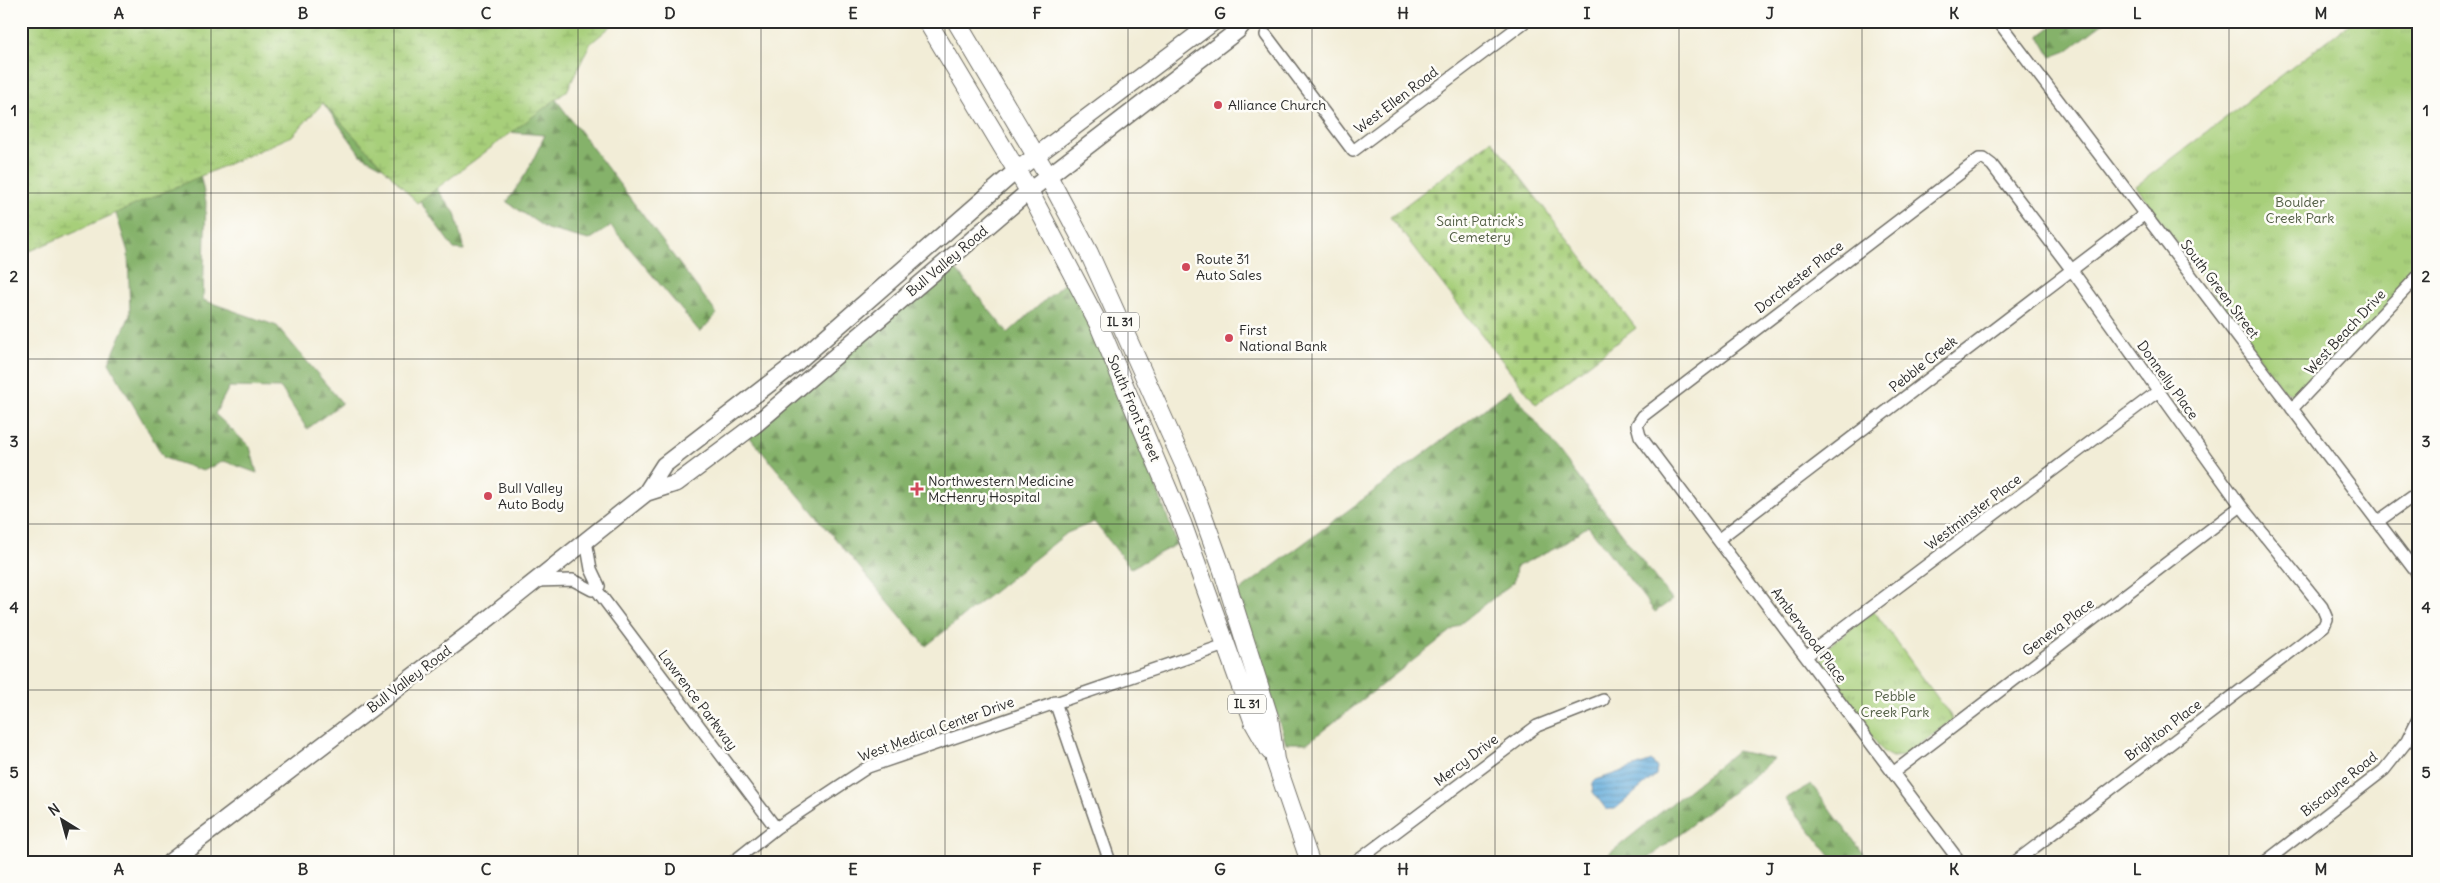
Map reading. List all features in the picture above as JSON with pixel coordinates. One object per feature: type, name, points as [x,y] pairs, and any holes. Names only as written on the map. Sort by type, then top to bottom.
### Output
[{"type":"main road","name":"South Front Street","points":[[926,21],[1029,191],[1081,288],[1114,360],[1182,523],[1254,723],[1275,760],[1310,862]]},
{"type":"main road","name":"South Front Street","points":[[956,21],[1048,176],[1089,253],[1187,471],[1222,571],[1269,717],[1275,760]]},
{"type":"street","name":"Bull Valley Road","points":[[170,862],[535,581],[646,493],[664,464],[796,363],[1016,170],[1215,21]]},
{"type":"street","name":"Bull Valley Road","points":[[646,493],[677,483],[756,424],[1029,191],[1237,31],[1245,21]]},
{"type":"street","name":"West Ellen Road","points":[[1266,35],[1353,151],[1526,21]]},
{"type":"street","name":"South Green Street","points":[[1998,21],[2419,576]]},
{"type":"street","name":"Donnelly Place","points":[[1984,159],[1992,165],[2071,269],[2157,392],[2241,506],[2322,607],[2327,619]]},
{"type":"street","name":"Dorchester Place","points":[[1637,425],[1643,416],[1973,162],[1984,159]]},
{"type":"street","name":"Pebble Creek","points":[[1719,540],[2145,214]]},
{"type":"street","name":"West Beach Drive","points":[[2292,409],[2419,275]]},
{"type":"street","name":"Westminster Place","points":[[1806,656],[2157,392]]},
{"type":"street","name":"Amberwood Place","points":[[1637,425],[1640,436],[1960,862]]},
{"type":"street","points":[[2377,522],[2419,492]]},
{"type":"street","name":"Geneva Place","points":[[1894,772],[2241,506]]},
{"type":"street","name":"Lawrence Parkway","points":[[586,541],[591,568],[599,586],[596,589],[776,828]]},
{"type":"street","points":[[535,581],[573,580],[592,590],[596,589]]},
{"type":"street","name":"Brighton Place","points":[[2015,862],[2283,658],[2320,629],[2327,619]]},
{"type":"street","name":"West Medical Center Drive","points":[[733,862],[776,828],[868,767],[1225,644]]},
{"type":"street","name":"Mercy Drive","points":[[1356,862],[1536,726],[1603,700]]},
{"type":"street","points":[[1055,702],[1110,862]]},
{"type":"street","name":"Biscayne Road","points":[[2265,862],[2384,770],[2407,741],[2419,717]]},
{"type":"green space","points":[[21,21],[617,21],[590,44],[567,91],[417,203],[323,103],[292,136],[21,255]]},
{"type":"green space","points":[[497,21],[717,314],[700,332],[611,226],[589,240],[547,229],[507,202],[527,172],[545,135],[456,128],[408,152],[455,213],[464,250],[454,249],[403,178],[361,155],[318,96],[193,142],[206,202],[203,300],[277,326],[342,403],[307,429],[281,388],[229,387],[215,414],[250,447],[257,473],[224,461],[203,471],[164,458],[109,363],[130,315],[128,252],[113,204],[21,153]]},
{"type":"green space","points":[[2059,21],[2106,21],[2067,51],[2051,57],[2039,36]]},
{"type":"green space","name":"Boulder Creek Park","points":[[2353,21],[2419,21],[2419,275],[2304,397],[2283,390],[2136,186]]},
{"type":"green space","name":"Saint Patrick's Cemetery","points":[[1492,140],[1636,328],[1536,404],[1390,217]]},
{"type":"green space","points":[[948,260],[1008,333],[1071,277],[1103,339],[1177,544],[1131,568],[1094,522],[1067,533],[926,646],[747,434]]},
{"type":"green space","points":[[1511,389],[1672,600],[1655,612],[1588,526],[1559,546],[1516,567],[1514,582],[1307,743],[1286,743],[1237,593]]},
{"type":"green space","name":"Pebble Creek Park","points":[[1874,611],[1953,719],[1905,756],[1892,757],[1883,752],[1821,665],[1825,649]]},
{"type":"green space","points":[[1737,751],[1774,759],[1644,862],[1599,862]]},
{"type":"green space","points":[[1811,784],[1870,862],[1835,862],[1785,799]]},
{"type":"water","points":[[1652,761],[1657,768],[1656,775],[1615,809],[1606,809],[1593,792],[1592,784],[1596,780]]},
{"type":"place","name":"Alliance Church","points":[[1218,105]]},
{"type":"place","name":"Route 31 Auto Sales","points":[[1186,267]]},
{"type":"place","name":"First National Bank","points":[[1229,338]]},
{"type":"place","name":"Northwestern Medicine McHenry Hospital","points":[[917,489]]},
{"type":"place","name":"Bull Valley Auto Body","points":[[488,496]]}]
